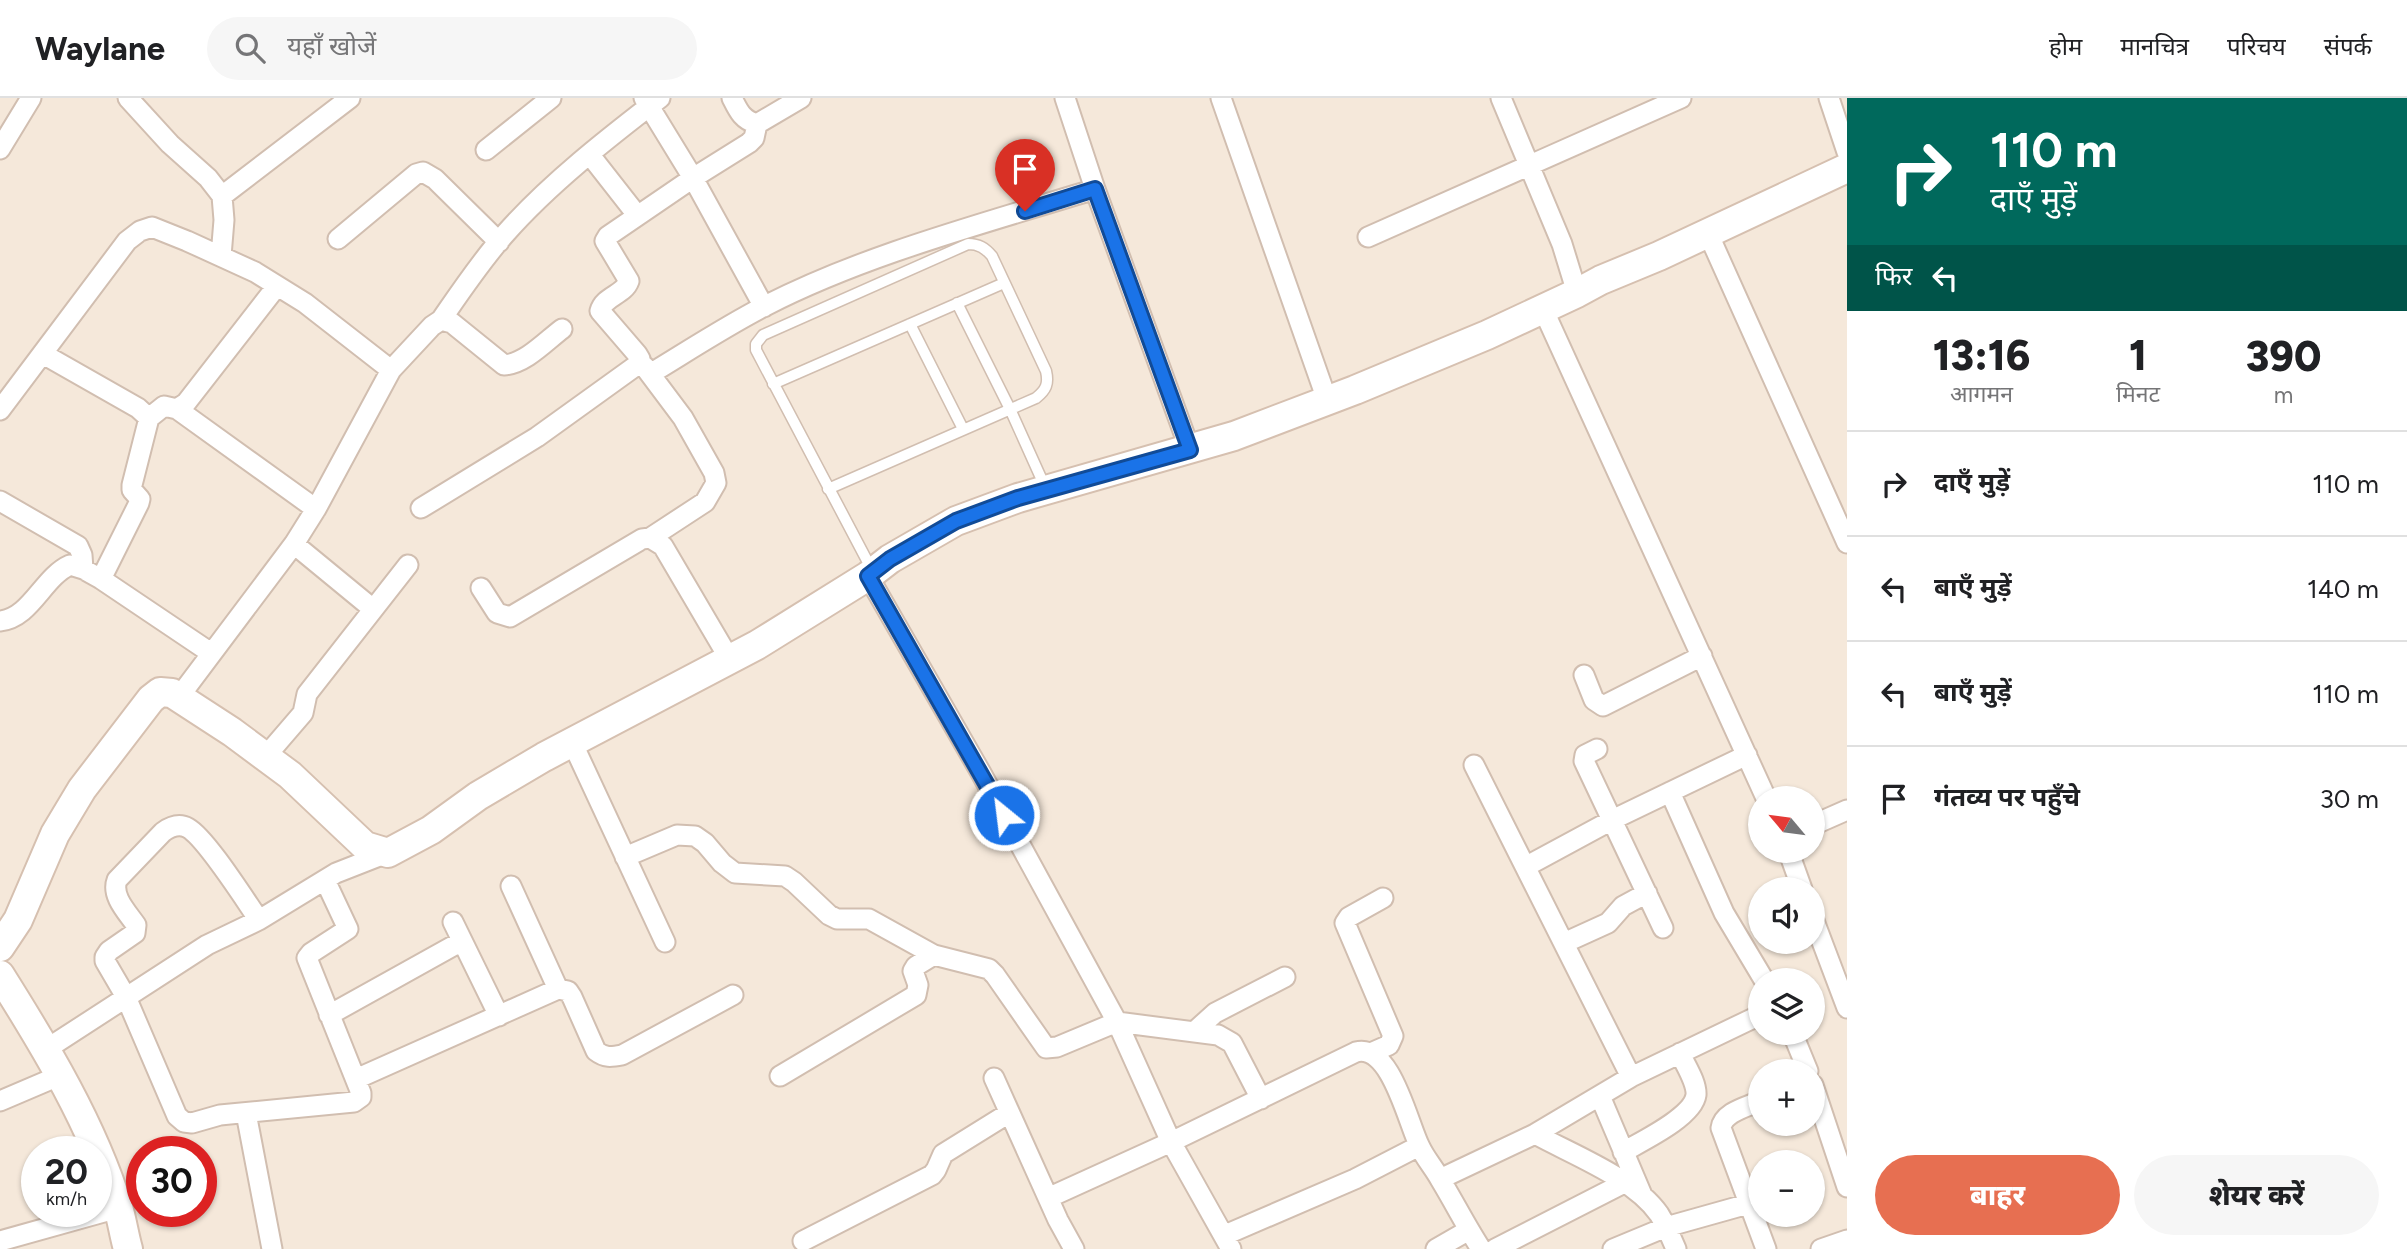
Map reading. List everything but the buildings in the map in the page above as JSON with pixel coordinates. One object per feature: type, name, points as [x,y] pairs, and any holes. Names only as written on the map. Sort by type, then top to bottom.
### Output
[{"type":"street","points":[[0,149],[31,98]]},
{"type":"street","points":[[128,98],[170,144],[208,178],[222,196],[225,220],[221,256]]},
{"type":"street","points":[[732,98],[748,122],[757,124],[801,98]]},
{"type":"street","points":[[1065,98],[1095,189],[1190,450]]},
{"type":"street","points":[[1221,98],[1327,400]]},
{"type":"street","points":[[1368,237],[1681,98]]},
{"type":"street","points":[[1829,98],[1847,152]]},
{"type":"street","points":[[222,196],[345,99]]},
{"type":"street","points":[[486,150],[545,100]]},
{"type":"street","points":[[1508,100],[1530,167],[1562,244],[1577,293]]},
{"type":"street","points":[[179,697],[294,544],[316,509],[391,370],[432,326],[441,320],[499,242],[545,194],[651,101],[764,307]]},
{"type":"street","points":[[481,588],[498,613],[503,617],[510,617],[642,539],[650,538],[705,502],[716,483],[714,473],[683,418],[600,311],[604,302],[626,288],[629,281],[605,241],[637,215],[749,143],[754,138],[757,124]]},
{"type":"street","points":[[590,155],[637,215]]},
{"type":"street","points":[[46,1049],[207,945],[259,920],[364,860],[388,853],[430,830],[478,796],[572,742],[758,645],[871,574],[890,559],[956,521],[1047,490],[1234,436],[1327,400],[1487,335],[1847,168]]},
{"type":"street","points":[[338,239],[415,174],[423,172],[435,179],[499,242]]},
{"type":"street","points":[[421,508],[573,413],[632,370],[645,367],[814,283],[901,251],[1095,189]]},
{"type":"street","points":[[0,410],[127,241],[140,231],[152,227],[221,256],[277,286],[341,330],[391,370]]},
{"type":"street","points":[[1707,231],[1847,543]]},
{"type":"street","points":[[177,409],[186,403],[277,286]]},
{"type":"street","points":[[1543,310],[1761,786]]},
{"type":"street","points":[[441,320],[452,323],[504,365],[511,365],[521,359],[562,329]]},
{"type":"street","points":[[43,354],[138,408],[149,418]]},
{"type":"street","points":[[101,579],[139,503],[140,499],[132,490],[132,485],[149,418],[164,406],[177,409],[316,509]]},
{"type":"street","points":[[0,501],[78,546],[83,569]]},
{"type":"street","points":[[650,538],[663,546],[730,660]]},
{"type":"street","points":[[294,544],[373,609]]},
{"type":"street","points":[[0,621],[19,613],[59,570],[70,565],[101,579],[211,653]]},
{"type":"street","points":[[267,756],[303,713],[307,694],[408,565]]},
{"type":"street","points":[[871,574],[1117,1022],[1171,1142],[1228,1242],[1419,1146]]},
{"type":"street","points":[[1584,675],[1594,700],[1602,706],[1702,656]]},
{"type":"street","points":[[0,947],[18,920],[55,834],[82,789],[151,699],[160,692],[179,697],[267,756],[365,846],[388,853]]},
{"type":"street","points":[[572,742],[665,942]]},
{"type":"street","points":[[1597,749],[1585,755],[1584,761],[1664,928]]},
{"type":"street","points":[[1527,866],[1612,820],[1747,755]]},
{"type":"street","points":[[1474,765],[1631,1077]]},
{"type":"street","points":[[1670,792],[1724,913],[1757,968]]},
{"type":"street","points":[[1825,820],[1847,810]]},
{"type":"street","points":[[259,920],[224,870],[189,829],[180,826],[170,827],[117,880],[114,887],[137,930],[105,957],[177,1116],[184,1122],[191,1123],[220,1115],[359,1100],[361,1093],[356,1079],[307,958],[346,933],[348,925],[325,880]]},
{"type":"street","points":[[625,857],[677,835],[695,836],[705,842],[722,863],[735,873],[785,876],[837,919],[869,919],[934,955],[989,969],[1046,1048],[1057,1047],[1117,1022],[1219,1035],[1232,1043],[1261,1098]]},
{"type":"street","points":[[511,886],[558,989]]},
{"type":"street","points":[[1564,943],[1608,923],[1623,906],[1647,893]]},
{"type":"street","points":[[1373,1052],[1390,1045],[1393,1036],[1345,923],[1349,917],[1383,898]]},
{"type":"street","points":[[453,922],[499,1016]]},
{"type":"street","points":[[329,1015],[462,941]]},
{"type":"street","points":[[1825,950],[1847,1008]]},
{"type":"street","points":[[780,1076],[916,995],[918,985],[913,971],[916,966],[934,955]]},
{"type":"street","points":[[0,975],[61,1075],[100,1159],[118,1208],[128,1249]]},
{"type":"street","points":[[1194,1031],[1215,1013],[1285,977]]},
{"type":"street","points":[[356,1079],[558,989],[568,992],[572,997],[596,1051],[603,1057],[622,1055],[733,995]]},
{"type":"street","points":[[1440,1179],[1535,1134],[1631,1077],[1748,1021]]},
{"type":"street","points":[[1050,1197],[1365,1049],[1373,1052],[1399,1093],[1419,1146],[1481,1249]]},
{"type":"street","points":[[1623,1152],[1686,1114],[1693,1104],[1696,1093],[1680,1054]]},
{"type":"street","points":[[0,1101],[61,1075]]},
{"type":"street","points":[[994,1078],[1050,1197],[1069,1247]]},
{"type":"street","points":[[1600,1096],[1642,1196]]},
{"type":"street","points":[[1613,1249],[1666,1227],[1748,1204],[1722,1123],[1726,1116],[1748,1106]]},
{"type":"street","points":[[246,1113],[272,1249]]},
{"type":"street","points":[[803,1241],[932,1175],[943,1154],[1009,1113]]},
{"type":"street","points":[[1825,1121],[1847,1187]]},
{"type":"street","points":[[1535,1134],[1607,1172],[1642,1196],[1658,1212],[1676,1249]]},
{"type":"street","points":[[1495,1249],[1624,1184]]},
{"type":"street","points":[[0,1241],[118,1208]]},
{"type":"street","points":[[1757,1227],[1766,1249]]},
{"type":"street","points":[[1436,1249],[1469,1230]]},
{"type":"street","points":[[1821,1249],[1847,1240]]},
{"type":"lane","points":[[828,489],[1010,410],[1045,391],[1048,381],[1046,371],[992,256],[985,248],[968,244],[763,335],[756,344],[756,350],[871,574]]},
{"type":"lane","points":[[774,384],[1004,283]]},
{"type":"lane","points":[[957,303],[1047,490]]},
{"type":"lane","points":[[910,324],[964,429]]},
{"type":"shaded area","points":[[0,98],[1847,98],[1847,1249],[0,1249]]},
{"type":"route","points":[[1004,815],[868,576],[890,559],[956,521],[1018,498],[1190,450],[1095,189],[1025,211]]}]
